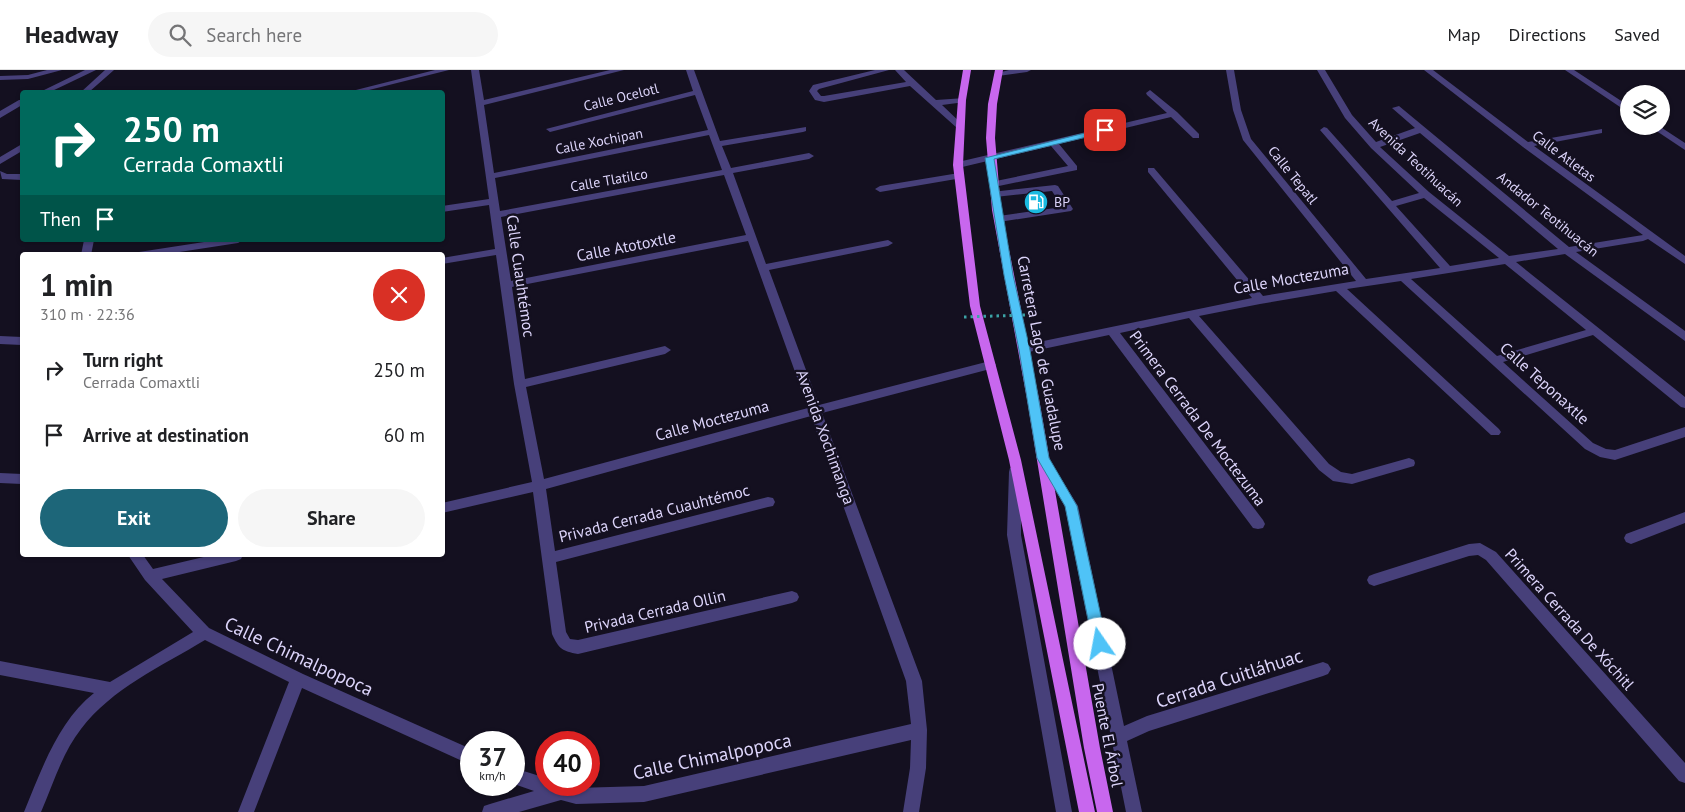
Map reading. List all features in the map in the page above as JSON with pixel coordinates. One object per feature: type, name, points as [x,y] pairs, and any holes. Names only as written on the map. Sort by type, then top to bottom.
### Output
[{"type":"main road","points":[[967,70],[962,100],[958,165],[975,306],[1015,460],[1087,812]]},
{"type":"main road","name":"Carretera Lago de Guadalupe","points":[[998,72],[994,87],[990,158],[999,219],[1043,458]]},
{"type":"main road","name":"Puente El Árbol","points":[[1043,458],[1092,748],[1105,812]]},
{"type":"street","points":[[0,78],[28,77],[58,70]]},
{"type":"street","points":[[48,90],[92,70]]},
{"type":"street","points":[[87,90],[110,70]]},
{"type":"street","points":[[379,89],[445,70]]},
{"type":"street","name":"Calle Cuauhtémoc","points":[[475,70],[520,384],[539,486]]},
{"type":"street","points":[[480,103],[620,70]]},
{"type":"street","name":"Avenida Xochimanga","points":[[690,70],[914,681],[919,730],[918,768],[911,812]]},
{"type":"street","points":[[885,70],[816,87],[812,90],[818,98],[824,99],[913,83]]},
{"type":"street","points":[[899,70],[928,99],[960,126]]},
{"type":"street","points":[[998,72],[1027,70]]},
{"type":"street","name":"Calle Tepatl","points":[[1230,70],[1237,110],[1246,140],[1363,283]]},
{"type":"street","name":"Avenida Teotihuacán","points":[[1321,70],[1348,116],[1374,146],[1426,194],[1507,260]]},
{"type":"street","name":"Calle Atletas","points":[[1428,70],[1526,145],[1685,261]]},
{"type":"street","points":[[1569,70],[1620,104]]},
{"type":"street","name":"Calle Ocelotl","points":[[550,129],[698,92]]},
{"type":"street","points":[[1150,93],[1196,136]]},
{"type":"street","points":[[935,103],[962,100]]},
{"type":"street","points":[[0,115],[20,103]]},
{"type":"street","name":"Andador Teotihuacán","points":[[1396,108],[1566,250],[1685,337]]},
{"type":"street","points":[[958,165],[1174,114]]},
{"type":"street","name":"Calle Xochipan","points":[[491,176],[715,138],[803,128]]},
{"type":"street","points":[[1374,146],[1422,129]]},
{"type":"street","points":[[1324,130],[1447,270]]},
{"type":"street","points":[[1526,145],[1599,131]]},
{"type":"street","points":[[1666,135],[1685,148]]},
{"type":"street","points":[[995,189],[1074,168],[1053,142]]},
{"type":"street","points":[[0,161],[20,148]]},
{"type":"street","name":"Calle Tlatilco","points":[[496,215],[809,156]]},
{"type":"street","points":[[1151,170],[1260,300]]},
{"type":"street","points":[[0,174],[19,178]]},
{"type":"street","points":[[880,189],[959,176]]},
{"type":"street","points":[[0,186],[19,178]]},
{"type":"street","points":[[995,189],[1055,188],[1068,210],[999,219]]},
{"type":"street","points":[[1389,205],[1426,194]]},
{"type":"street","points":[[445,209],[494,202]]},
{"type":"street","points":[[1613,209],[1614,218],[1685,268]]},
{"type":"street","name":"Calle Atotoxtle","points":[[506,285],[752,237]]},
{"type":"street","name":"Calle Moctezuma","points":[[1024,350],[1260,300],[1643,238]]},
{"type":"street","points":[[159,252],[225,242]]},
{"type":"street","points":[[763,268],[888,243]]},
{"type":"street","points":[[445,260],[501,251]]},
{"type":"street","points":[[1507,260],[1685,404]]},
{"type":"street","name":"Calle Teponaxtle","points":[[1403,276],[1589,446],[1604,454],[1616,455],[1685,432]]},
{"type":"street","points":[[1338,287],[1495,432]]},
{"type":"street","points":[[1191,314],[1324,467],[1338,477],[1352,479],[1409,463]]},
{"type":"street","name":"Primera Cerrada De Moctezuma","points":[[1112,331],[1258,524]]},
{"type":"street","points":[[1495,360],[1595,331]]},
{"type":"street","points":[[0,340],[20,341]]},
{"type":"street","points":[[520,384],[665,350]]},
{"type":"street","name":"Calle Moctezuma","points":[[445,507],[539,486],[816,410],[990,365]]},
{"type":"street","name":"Carretera Lago de Guadalupe","points":[[1043,458],[1071,506],[1120,736],[1134,812]]},
{"type":"street","points":[[1015,460],[1014,535],[1064,812]]},
{"type":"street","points":[[0,478],[20,479]]},
{"type":"street","name":"Privada Cerrada Ollin","points":[[539,486],[559,634],[566,644],[578,646],[792,598]]},
{"type":"street","name":"Privada Cerrada Cuauhtémoc","points":[[548,558],[768,502]]},
{"type":"street","points":[[1631,538],[1685,517]]},
{"type":"street","name":"Primera Cerrada De Xóchitl","points":[[1374,580],[1469,550],[1480,549],[1491,556],[1685,775]]},
{"type":"street","name":"Calle Chimalpopoca","points":[[136,557],[150,576],[204,633],[298,679],[460,752]]},
{"type":"street","points":[[150,576],[224,557]]},
{"type":"street","points":[[32,812],[60,749],[74,725],[92,704],[111,689],[204,633]]},
{"type":"street","points":[[0,668],[111,689]]},
{"type":"street","name":"Cerrada Cuitláhuac","points":[[1120,736],[1147,724],[1323,669]]},
{"type":"street","points":[[246,812],[298,679]]},
{"type":"street","name":"Calle Chimalpopoca","points":[[600,795],[644,794],[919,730]]},
{"type":"street","points":[[490,812],[545,796]]},
{"type":"path","points":[[964,316],[1026,315]]},
{"type":"building","name":"BP","points":[[1043,194],[1046,207],[1028,210],[1025,196]]},
{"type":"place","name":"BP","points":[[1036,202]]},
{"type":"route","points":[[1100,644],[1071,506],[1043,458],[1009,275],[990,158],[1105,130]]}]
